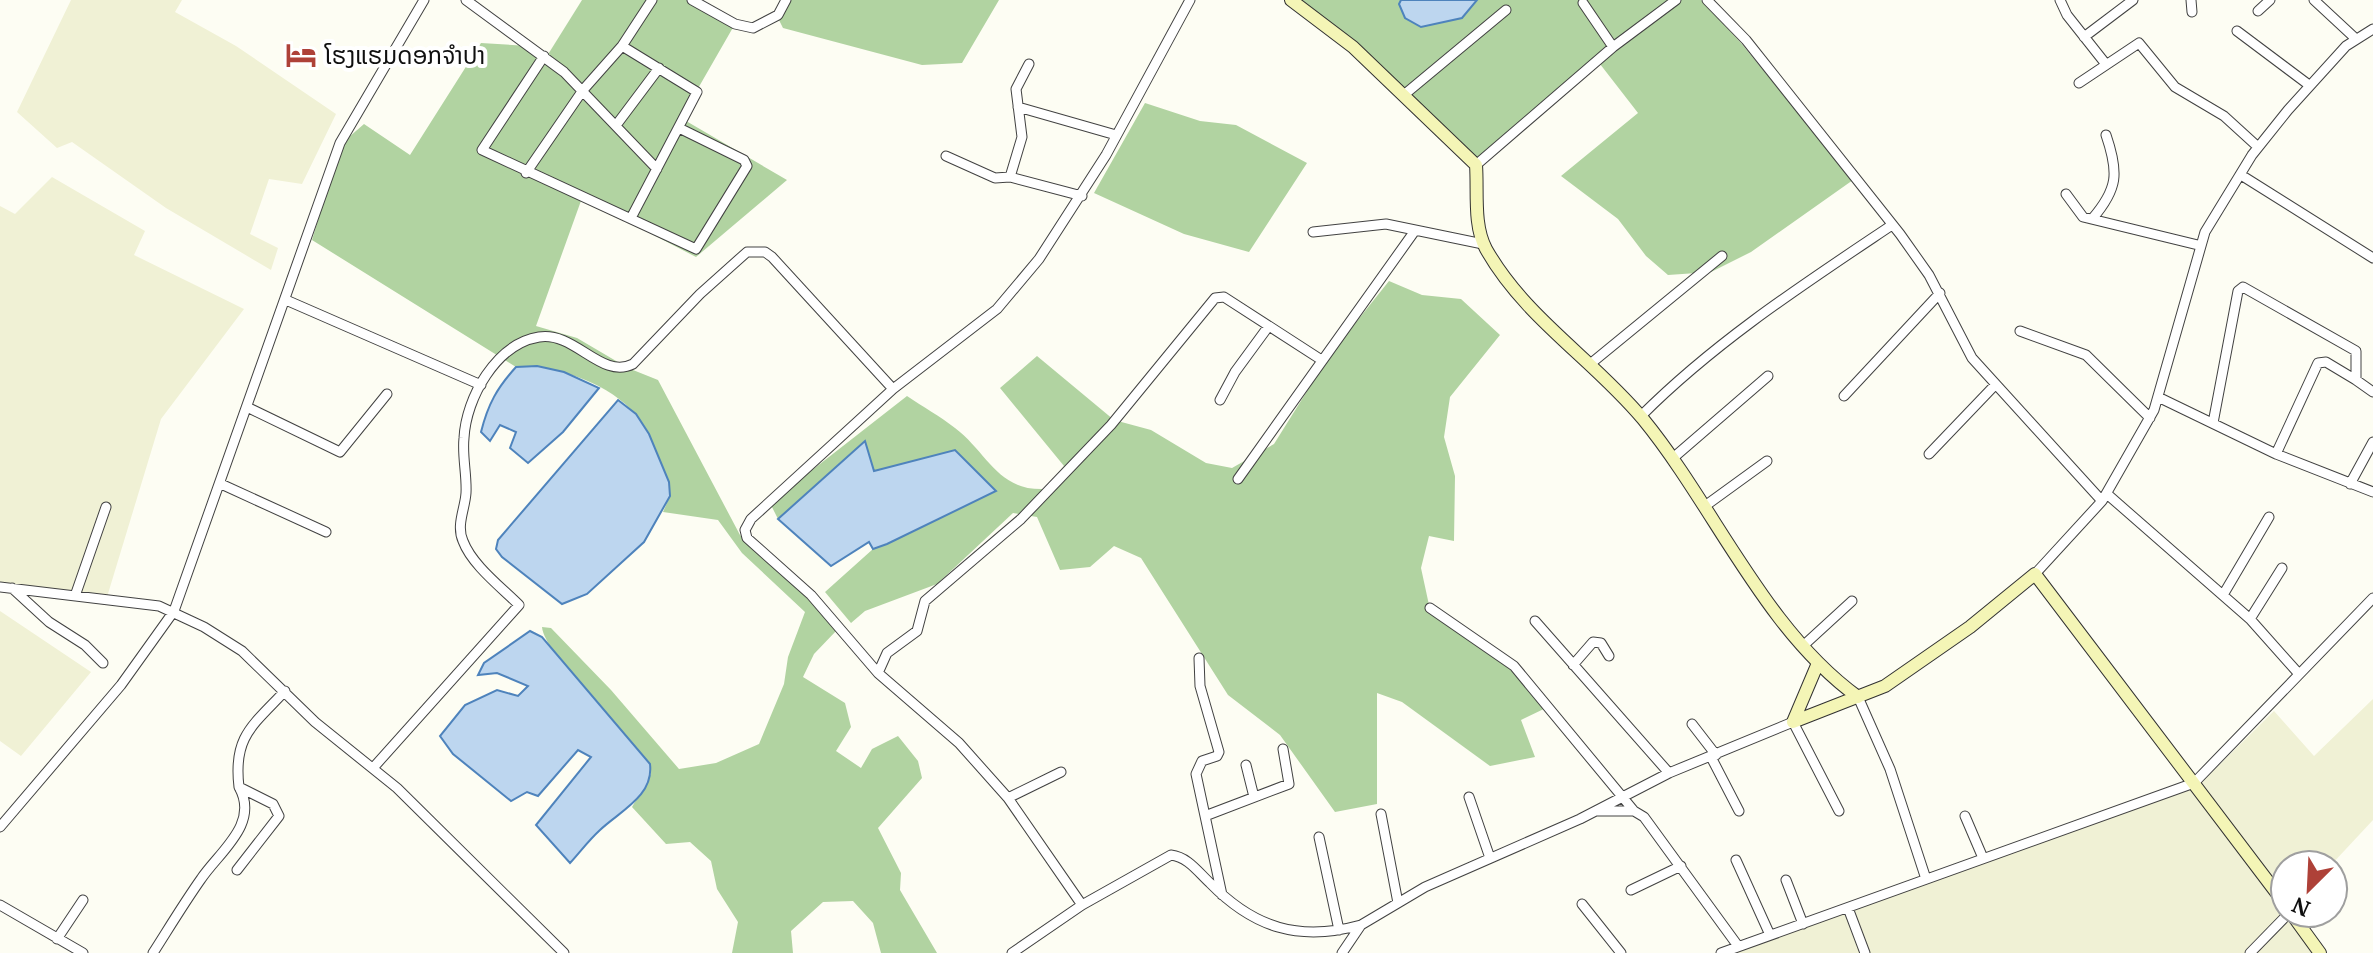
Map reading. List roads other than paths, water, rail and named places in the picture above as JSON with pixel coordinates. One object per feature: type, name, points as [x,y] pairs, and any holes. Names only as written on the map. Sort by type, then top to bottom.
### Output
[{"type":"street","points":[[0,827],[121,685],[174,611],[249,408],[340,143],[424,0]]},
{"type":"street","points":[[466,0],[544,56],[583,90],[657,169]]},
{"type":"street","points":[[526,173],[583,90],[622,46],[652,0]]},
{"type":"street","points":[[692,0],[735,24],[753,28],[778,15],[786,0]]},
{"type":"street","points":[[1082,905],[1008,798],[959,743],[878,673],[811,595],[747,538],[745,530],[751,519],[893,389],[997,309],[1039,259],[1082,196],[1190,0]]},
{"type":"street","points":[[1291,0],[1353,47],[1476,165],[1478,222],[1483,244],[1527,306],[1641,416],[1673,458],[1742,567],[1818,663],[1858,697],[1890,769],[1926,879]]},
{"type":"street","points":[[1476,165],[1613,47],[1676,0]]},
{"type":"street","points":[[1707,0],[1746,40],[1892,225],[1940,293],[1972,358],[1995,385],[2104,497],[2250,619],[2299,674]]},
{"type":"street","points":[[2060,0],[2105,63]]},
{"type":"street","points":[[2084,37],[2133,0]]},
{"type":"street","points":[[2191,0],[2192,12]]},
{"type":"street","points":[[2258,11],[2270,0]]},
{"type":"street","points":[[2314,0],[2356,39]]},
{"type":"street","points":[[1583,3],[1613,47]]},
{"type":"street","points":[[1405,94],[1506,10]]},
{"type":"street","points":[[1012,953],[1082,905],[1171,855],[1186,860],[1240,912],[1284,930],[1339,930],[1361,925],[1398,903],[1490,858],[1596,811],[1622,794],[1885,686],[1960,634],[2035,574],[2104,497],[2150,418],[2158,397],[2198,245],[2258,147],[2309,85],[2356,39],[2373,29]]},
{"type":"street","points":[[2237,31],[2309,85]]},
{"type":"street","points":[[2079,83],[2139,43],[2165,79],[2234,123],[2258,147]]},
{"type":"street","points":[[622,46],[697,92],[631,218]]},
{"type":"street","points":[[544,56],[482,150],[526,173],[696,249],[746,172],[744,160],[679,128]]},
{"type":"street","points":[[1010,177],[1021,149],[1016,89],[1029,64]]},
{"type":"street","points":[[617,124],[659,68]]},
{"type":"street","points":[[1018,107],[1116,135]]},
{"type":"street","points":[[2092,219],[2111,194],[2115,161],[2106,135]]},
{"type":"street","points":[[946,156],[977,173],[995,178],[1010,177],[1082,196]]},
{"type":"street","points":[[2241,175],[2373,258]]},
{"type":"street","points":[[2066,194],[2079,215],[2198,245]]},
{"type":"street","points":[[1313,232],[1386,224],[1483,244]]},
{"type":"street","points":[[1641,416],[1686,371],[1729,336],[1892,225]]},
{"type":"street","points":[[1238,479],[1320,359],[1414,232]]},
{"type":"street","points":[[373,768],[519,605],[468,552],[462,540],[461,516],[466,493],[463,439],[467,414],[481,385],[509,347],[536,337],[566,339],[609,365],[624,369],[633,364],[747,252],[756,250],[772,257],[893,389]]},
{"type":"street","points":[[1589,365],[1722,256]]},
{"type":"street","points":[[2213,423],[2238,291],[2243,287],[2356,351],[2356,380]]},
{"type":"street","points":[[1844,396],[1940,293]]},
{"type":"street","points":[[878,673],[887,653],[917,631],[925,601],[1021,519],[1111,425],[1215,298],[1224,297],[1320,359]]},
{"type":"street","points":[[286,300],[481,385]]},
{"type":"street","points":[[1220,400],[1235,372],[1268,327]]},
{"type":"street","points":[[2020,331],[2086,355],[2150,418]]},
{"type":"street","points":[[2276,454],[2318,363],[2326,362],[2373,392]]},
{"type":"street","points":[[1673,458],[1768,376]]},
{"type":"street","points":[[1929,454],[1995,385]]},
{"type":"street","points":[[249,408],[340,452],[387,394]]},
{"type":"street","points":[[2158,397],[2276,454],[2373,492]]},
{"type":"street","points":[[2350,484],[2373,442]]},
{"type":"street","points":[[1705,506],[1767,461]]},
{"type":"street","points":[[221,484],[326,532]]},
{"type":"street","points":[[75,596],[106,507]]},
{"type":"street","points":[[2223,595],[2269,517]]},
{"type":"street","points":[[2250,619],[2282,568]]},
{"type":"street","points":[[2035,574],[2269,883]]},
{"type":"street","points":[[0,587],[174,611],[242,651],[315,722],[373,768],[509,895],[564,953]]},
{"type":"street","points":[[12,588],[49,622],[85,645],[103,663]]},
{"type":"street","points":[[1721,953],[2194,783],[2373,598]]},
{"type":"street","points":[[1804,645],[1852,601]]},
{"type":"street","points":[[1430,608],[1514,666],[1634,811],[1644,817],[1738,946]]},
{"type":"street","points":[[1535,621],[1669,773]]},
{"type":"street","points":[[1573,665],[1593,642],[1601,643],[1609,656]]},
{"type":"street","points":[[1199,658],[1200,686],[1219,752],[1197,767],[1222,895]]},
{"type":"street","points":[[1793,722],[1818,663]]},
{"type":"street","points":[[153,953],[203,875],[235,839],[246,807],[239,787],[236,760],[240,742],[285,691]]},
{"type":"street","points":[[1793,722],[1839,811]]},
{"type":"street","points":[[1692,724],[1714,756],[1739,811]]},
{"type":"street","points":[[1205,816],[1289,784],[1283,749]]},
{"type":"street","points":[[1246,765],[1254,797]]},
{"type":"street","points":[[1008,798],[1061,772]]},
{"type":"street","points":[[237,870],[279,816],[273,804],[239,787]]},
{"type":"street","points":[[1469,797],[1490,858]]},
{"type":"street","points":[[1596,811],[1634,811]]},
{"type":"street","points":[[1381,814],[1398,903]]},
{"type":"street","points":[[1965,816],[1983,858]]},
{"type":"street","points":[[1319,837],[1339,930]]},
{"type":"street","points":[[1736,860],[1770,935]]},
{"type":"street","points":[[1631,890],[1681,866]]},
{"type":"street","points":[[1786,880],[1803,924]]},
{"type":"street","points":[[57,939],[83,900]]},
{"type":"street","points":[[1582,904],[1621,953]]},
{"type":"street","points":[[0,905],[83,953]]},
{"type":"street","points":[[1848,908],[1865,953]]},
{"type":"street","points":[[1342,953],[1361,925]]},
{"type":"street","points":[[2250,953],[2274,929]]},
{"type":"street","points":[[2302,929],[2320,953]]},
{"type":"water","points":[[1401,0],[1477,0],[1462,18],[1421,27],[1405,18],[1399,4]]},
{"type":"water","points":[[537,366],[564,372],[599,388],[563,432],[528,463],[510,448],[516,432],[500,425],[490,441],[481,432],[490,405],[509,375],[516,367]]},
{"type":"water","points":[[618,400],[636,414],[649,434],[669,482],[670,496],[644,542],[587,594],[562,604],[502,557],[496,549],[498,540]]},
{"type":"water","points":[[865,441],[874,471],[955,450],[996,491],[887,544],[873,549],[869,542],[831,566],[778,519]]},
{"type":"water","points":[[530,631],[542,637],[650,764],[647,785],[641,794],[596,834],[570,863],[536,825],[591,757],[578,750],[538,796],[527,792],[511,801],[453,754],[440,736],[465,705],[497,690],[518,696],[528,686],[497,673],[478,675],[484,663]]},
{"type":"place","name":"ໂຮງແຮມດອກຈຳປາ","points":[[301,55]]}]
